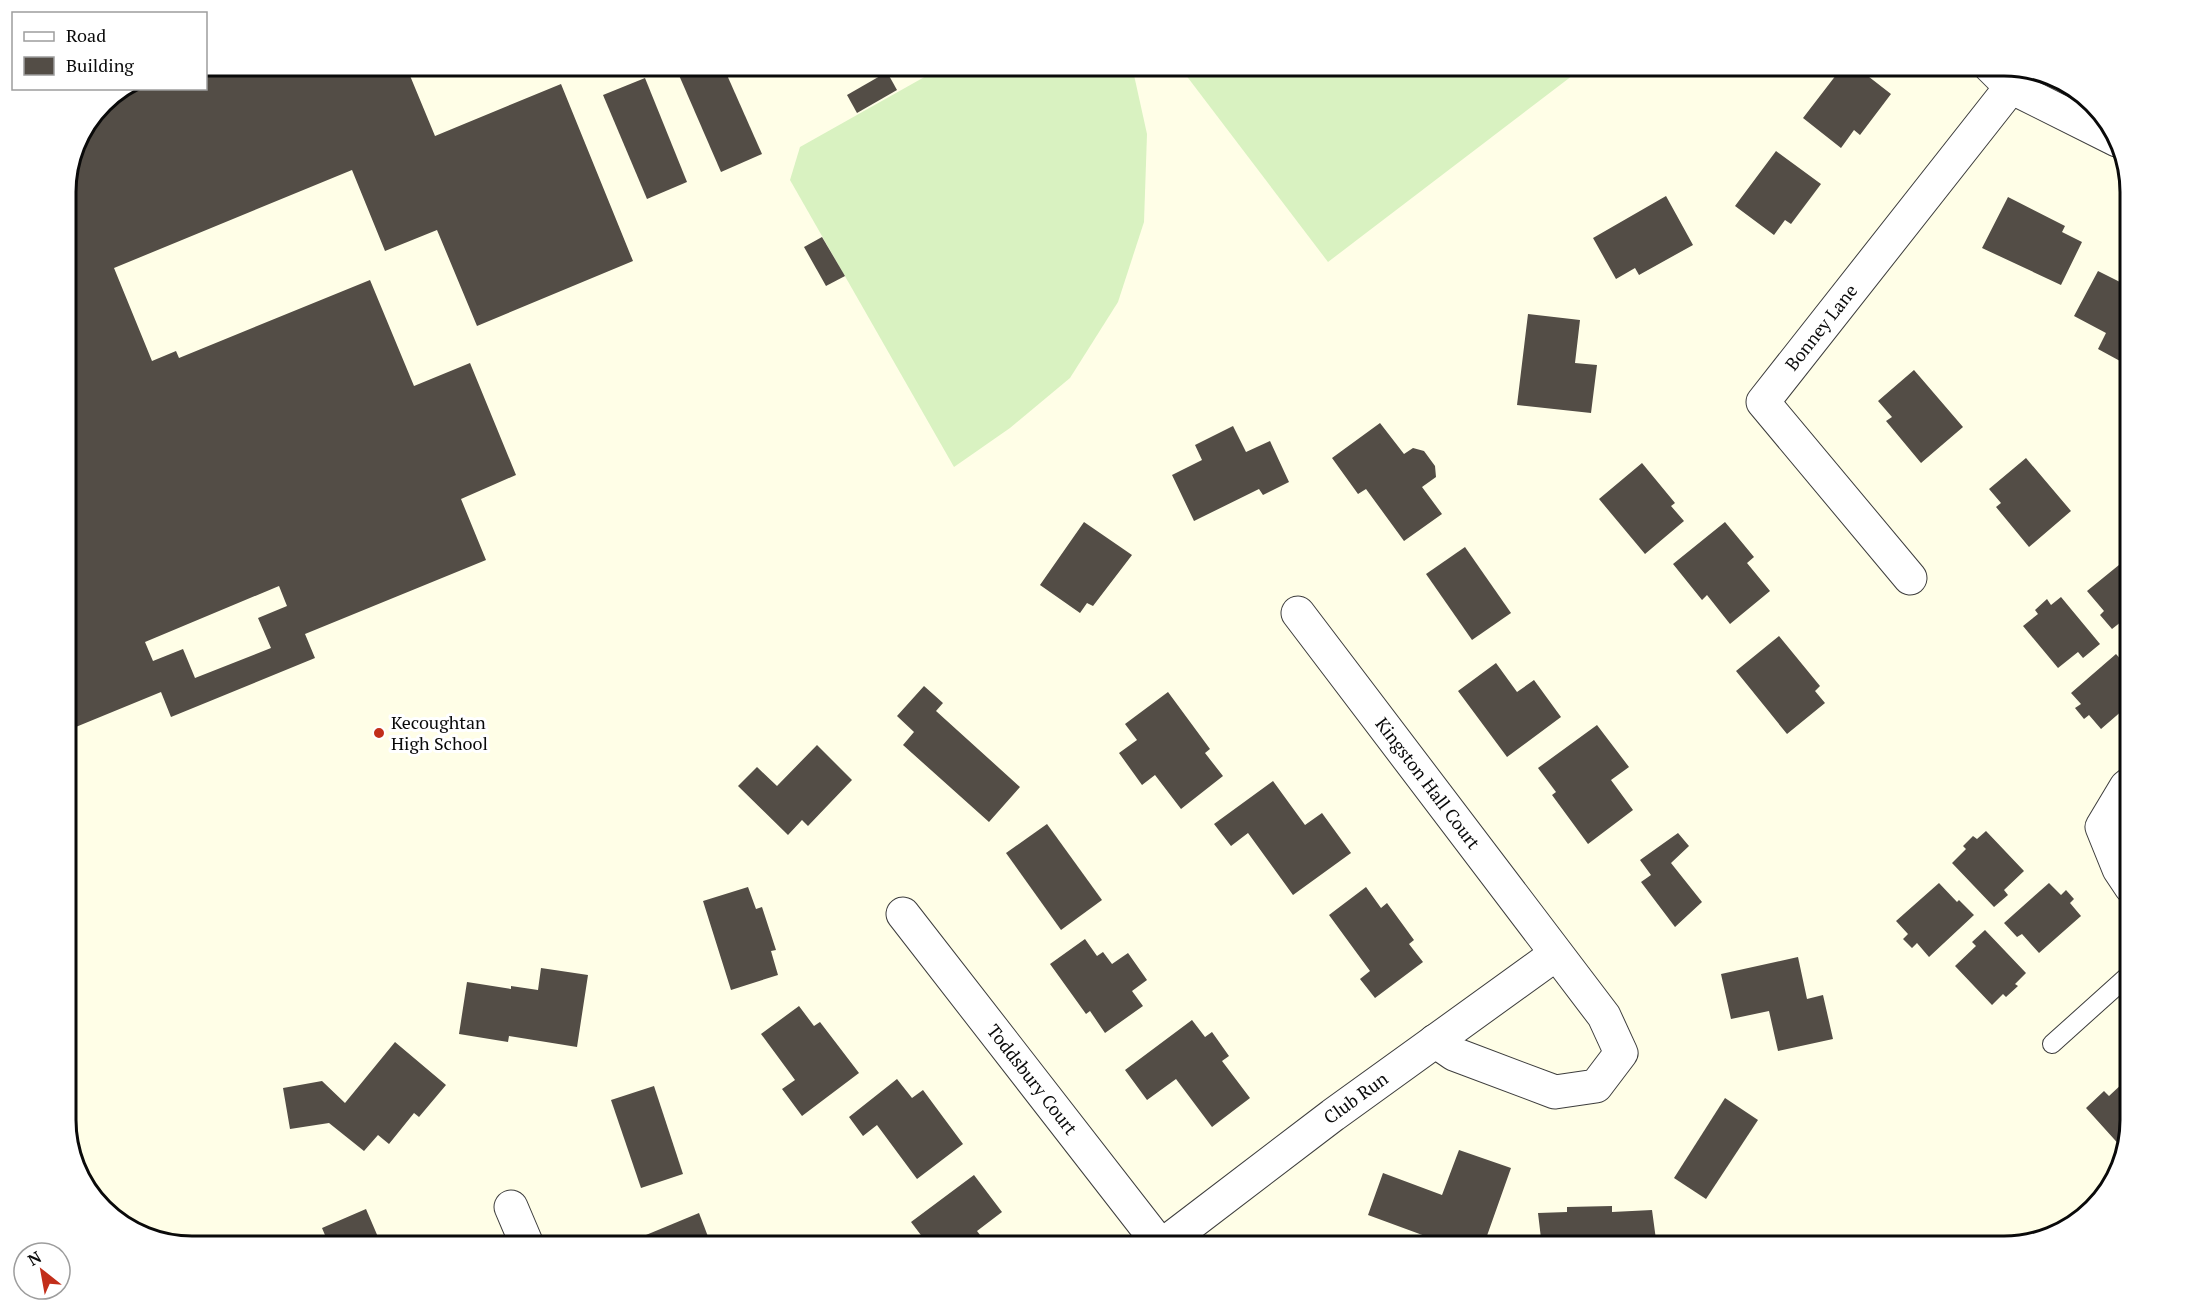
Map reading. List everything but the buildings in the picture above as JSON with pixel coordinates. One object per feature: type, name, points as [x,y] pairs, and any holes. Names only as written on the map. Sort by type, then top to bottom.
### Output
[{"type":"street","name":"Bonney Lane","points":[[1910,578],[1763,402],[2005,76]]},
{"type":"street","points":[[2011,76],[2103,132]]},
{"type":"street","name":"Kingston Hall Court","points":[[1298,613],[1604,1016],[1621,1053],[1596,1086],[1555,1092],[1454,1054],[1435,1041]]},
{"type":"street","points":[[2120,797],[2102,827],[2120,870]]},
{"type":"street","name":"Toddsbury Court","points":[[903,914],[1153,1236]]},
{"type":"street","name":"Club Run","points":[[1174,1236],[1333,1115],[1556,954]]},
{"type":"street","points":[[511,1207],[523,1236]]},
{"type":"lane","points":[[2052,1044],[2120,983]]},
{"type":"green space","points":[[1134,76],[1147,134],[1144,222],[1118,302],[1070,378],[1010,428],[954,467],[790,180],[800,147],[925,77]]},
{"type":"green space","points":[[1187,76],[1572,76],[1328,262]]},
{"type":"place","name":"Kecoughtan High School","points":[[379,733]]}]
